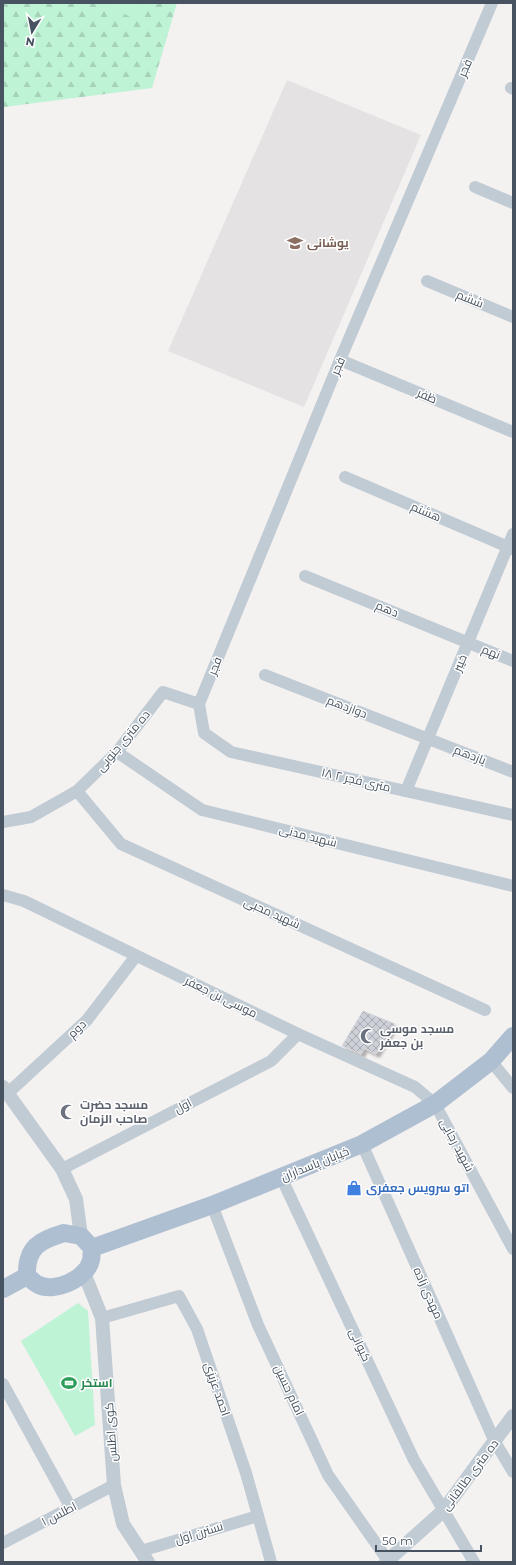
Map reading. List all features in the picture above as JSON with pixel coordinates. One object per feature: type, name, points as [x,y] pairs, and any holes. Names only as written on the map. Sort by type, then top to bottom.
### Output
[{"type":"main road","name":"خیابان پاسداران","points":[[86,1242],[212,1205],[362,1144],[435,1104],[491,1061],[513,1036]]},
{"type":"main road","points":[[64,1233],[86,1242],[91,1261],[84,1274],[68,1283],[52,1287],[37,1284],[27,1276],[26,1263],[32,1250],[46,1238],[64,1233]]},
{"type":"main road","points":[[3,1289],[27,1276]]},
{"type":"street","name":"فجر","points":[[199,704],[340,360],[492,3]]},
{"type":"street","points":[[475,187],[513,203]]},
{"type":"street","name":"ششم","points":[[427,281],[513,317]]},
{"type":"street","name":"ظفر","points":[[340,360],[513,432]]},
{"type":"street","name":"هشتم","points":[[345,478],[510,547]]},
{"type":"street","name":"خیبر","points":[[406,791],[468,642],[510,547],[513,534]]},
{"type":"street","name":"دهم","points":[[305,576],[468,642]]},
{"type":"street","name":"نهم","points":[[468,642],[513,661]]},
{"type":"street","name":"دوازدهم","points":[[265,675],[428,739]]},
{"type":"street","name":"ده متری جنوبی","points":[[3,822],[32,817],[77,791],[117,752],[163,692],[199,704]]},
{"type":"street","name":"۱۸ متری فجر ۲","points":[[199,704],[204,733],[231,752],[513,815]]},
{"type":"street","name":"یازدهم","points":[[428,739],[513,772]]},
{"type":"street","name":"شهید مدنی","points":[[117,752],[202,810],[513,886]]},
{"type":"street","name":"شهید محبی","points":[[77,791],[121,844],[485,1010]]},
{"type":"street","name":"موسی بن جعفر","points":[[3,895],[24,901],[298,1034],[415,1087],[435,1104]]},
{"type":"street","name":"دوم","points":[[6,1090],[87,1020],[136,956]]},
{"type":"street","name":"اول","points":[[62,1169],[271,1061],[298,1034]]},
{"type":"street","points":[[491,1061],[513,1088]]},
{"type":"street","points":[[6,1090],[62,1169],[76,1199],[86,1242]]},
{"type":"street","name":"شهید رجایی","points":[[435,1104],[513,1249]]},
{"type":"street","name":"مهدی زاده","points":[[362,1144],[495,1442],[513,1472]]},
{"type":"street","name":"کیوانی","points":[[281,1177],[414,1460],[474,1562]]},
{"type":"street","name":"امام حسین","points":[[212,1205],[258,1325],[328,1475],[388,1561]]},
{"type":"street","name":"کوی اطلس","points":[[84,1274],[102,1318],[114,1485],[123,1524],[145,1556]]},
{"type":"street","name":"احمد عزیزی","points":[[102,1318],[179,1296],[197,1329],[246,1473],[271,1562]]},
{"type":"street","points":[[3,1384],[71,1508]]},
{"type":"street","name":"ده متری طالقانی","points":[[388,1561],[444,1511],[513,1416]]},
{"type":"street","name":"اطلس ۱","points":[[3,1543],[114,1485]]},
{"type":"street","name":"نسترن اول","points":[[145,1556],[258,1516]]},
{"type":"shaded area","name":"یوشانی","points":[[287,80],[421,135],[304,407],[168,351]]},
{"type":"green space","points":[[3,3],[177,3],[152,88],[4,107]]},
{"type":"green space","points":[[98,3],[142,3],[136,19]]},
{"type":"green space","name":"استخر","points":[[78,1303],[88,1311],[95,1425],[75,1436],[21,1341]]},
{"type":"building","name":"مسجد موسی بن جعفر","points":[[363,1011],[395,1024],[376,1054],[364,1048],[361,1054],[342,1046]]},
{"type":"place","name":"یوشانی","points":[[295,243]]},
{"type":"place","name":"مسجد موسی بن جعفر","points":[[368,1036]]},
{"type":"place","name":"مسجد حضرت صاحب الزمان","points":[[68,1112]]},
{"type":"place","name":"اتو سرویس جعفری","points":[[354,1188]]},
{"type":"place","name":"استخر","points":[[69,1383]]}]
